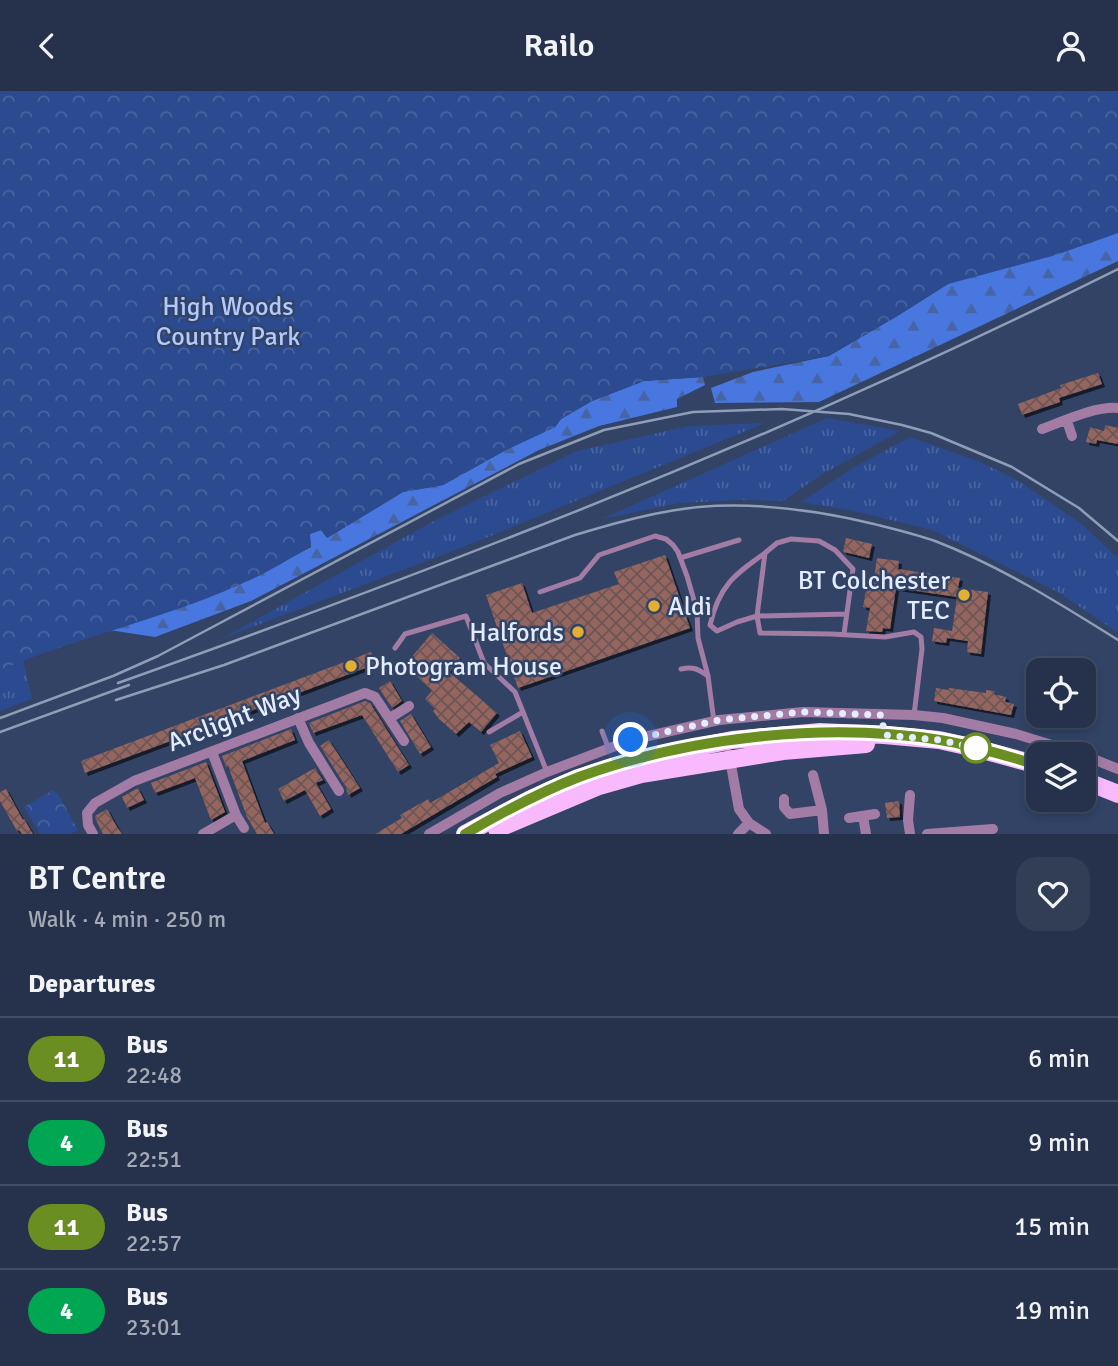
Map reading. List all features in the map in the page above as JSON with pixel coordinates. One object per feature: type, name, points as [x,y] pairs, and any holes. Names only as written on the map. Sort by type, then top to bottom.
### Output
[{"type":"main road","points":[[465,834],[553,787],[599,786],[728,750],[820,732],[939,740],[1026,762]]},
{"type":"main road","points":[[728,750],[783,751],[939,740]]},
{"type":"main road","points":[[1096,785],[1118,794]]},
{"type":"main road","points":[[485,834],[553,787]]},
{"type":"street","points":[[1042,429],[1098,409],[1118,408]]},
{"type":"street","points":[[1067,421],[1072,436]]},
{"type":"street","name":"Arclight Way","points":[[93,834],[88,825],[87,813],[95,803],[134,781],[365,693],[375,697],[404,741]]},
{"type":"street","points":[[390,719],[409,706]]},
{"type":"street","points":[[429,834],[500,793],[553,787],[609,749],[631,740],[714,722],[803,712],[914,715],[943,718],[1041,742]]},
{"type":"street","points":[[882,715],[884,735]]},
{"type":"street","points":[[298,718],[328,784],[339,791]]},
{"type":"street","points":[[939,740],[943,718]]},
{"type":"street","points":[[728,750],[739,809],[749,823],[766,834]]},
{"type":"street","points":[[212,752],[236,815],[244,828]]},
{"type":"street","points":[[1096,760],[1118,769]]},
{"type":"street","points":[[813,775],[822,810],[824,834]]},
{"type":"street","points":[[910,795],[910,834]]},
{"type":"street","points":[[784,799],[784,807],[790,814],[822,810]]},
{"type":"street","points":[[849,818],[875,814]]},
{"type":"street","points":[[202,834],[236,815]]},
{"type":"street","points":[[863,816],[866,834]]},
{"type":"street","points":[[738,834],[749,823]]},
{"type":"street","points":[[926,834],[993,829]]},
{"type":"lane","points":[[540,592],[580,578],[599,555],[655,536],[666,539],[680,558],[697,611],[698,638],[708,676],[714,722]]},
{"type":"lane","points":[[844,634],[847,614],[853,569],[835,550],[819,541],[791,539],[777,543],[737,574],[723,589],[715,604],[710,625],[717,631],[757,616],[847,614]]},
{"type":"lane","points":[[680,558],[738,540]]},
{"type":"lane","points":[[765,552],[757,616],[760,633],[885,637],[914,632],[921,637],[922,649],[914,715]]},
{"type":"lane","points":[[395,648],[405,634],[466,616],[484,663],[516,692],[553,787]]},
{"type":"lane","points":[[681,669],[697,668],[708,676]]},
{"type":"lane","points":[[489,732],[523,712]]},
{"type":"lane","points":[[602,731],[609,749]]},
{"type":"green space","name":"High Woods Country Park","points":[[0,91],[1118,91],[1118,233],[1056,255],[948,284],[829,356],[703,377],[644,381],[592,401],[561,419],[555,427],[506,450],[443,485],[403,492],[327,538],[321,530],[310,534],[311,546],[254,578],[192,604],[63,646],[0,670]]},
{"type":"green space","points":[[1118,193],[1118,261],[819,402],[715,403],[711,388],[753,372],[829,356],[948,284]]},
{"type":"green space","points":[[703,377],[705,385],[677,399],[677,407],[599,426],[539,450],[251,601],[155,637],[109,630],[185,606],[252,579],[311,547],[309,534],[321,530],[327,538],[403,492],[443,485],[506,450],[555,427],[561,419],[592,401],[644,381]]},
{"type":"green space","points":[[827,418],[900,431],[821,475],[783,501],[679,503],[602,519]]},
{"type":"green space","points":[[765,423],[466,546],[223,638],[432,522],[577,451],[689,426]]},
{"type":"green space","points":[[910,437],[980,462],[1017,480],[1079,522],[1118,558],[1118,633],[1058,592],[932,530],[854,511],[801,502],[853,468]]},
{"type":"green space","points":[[23,660],[32,699],[0,711],[0,670]]},
{"type":"green space","points":[[53,790],[58,794],[78,830],[70,834],[40,834],[24,807]]},
{"type":"building","points":[[1098,373],[1102,384],[1059,398],[1060,402],[1022,415],[1018,404],[1061,388],[1060,385]]},
{"type":"building","points":[[1105,425],[1118,428],[1118,444],[1097,440],[1096,444],[1086,442],[1090,427],[1104,431]]},
{"type":"building","points":[[846,538],[872,544],[869,558],[844,552]]},
{"type":"building","points":[[665,555],[690,628],[518,688],[486,595],[522,583],[532,613],[619,584],[614,572]]},
{"type":"building","name":"BT Colchester TEC","points":[[877,558],[899,561],[898,569],[960,578],[958,588],[988,592],[981,654],[967,652],[968,641],[947,638],[946,643],[932,641],[934,628],[952,631],[957,597],[896,588],[890,629],[883,628],[882,632],[866,631],[870,608],[863,607],[867,584],[873,585]]},
{"type":"building","points":[[432,633],[460,658],[449,672],[497,713],[481,732],[469,722],[456,734],[439,719],[433,711],[435,709],[425,699],[432,691],[405,665]]},
{"type":"building","points":[[371,652],[376,664],[85,773],[81,761]]},
{"type":"building","points":[[390,681],[402,701],[392,708],[379,688]]},
{"type":"building","points":[[936,688],[986,693],[986,690],[995,691],[994,694],[1006,697],[1005,702],[1014,704],[1011,715],[934,701]]},
{"type":"building","points":[[365,701],[370,703],[409,765],[398,772],[362,715],[313,733],[309,723]]},
{"type":"building","points":[[411,714],[431,747],[420,754],[400,721]]},
{"type":"building","points":[[291,729],[295,740],[242,761],[265,823],[267,822],[274,834],[257,834],[247,817],[222,756]]},
{"type":"building","points":[[520,731],[532,757],[495,774],[497,777],[401,834],[375,834],[402,818],[400,815],[428,799],[430,803],[499,763],[490,745]]},
{"type":"building","points":[[329,740],[360,788],[348,795],[346,787],[320,746]]},
{"type":"building","points":[[206,762],[225,812],[211,820],[195,778],[155,793],[151,783]]},
{"type":"building","points":[[315,768],[323,780],[316,783],[331,809],[320,816],[305,790],[284,801],[278,789]]},
{"type":"building","points":[[138,788],[144,800],[127,808],[122,797]]},
{"type":"building","points":[[6,789],[33,834],[17,831],[0,801],[0,792]]},
{"type":"building","points":[[899,801],[900,817],[887,818],[885,803]]},
{"type":"building","points":[[107,809],[122,834],[103,834],[95,816]]},
{"type":"railway","points":[[118,683],[425,570],[676,471],[899,374],[1118,269]]},
{"type":"railway","points":[[0,718],[113,676],[158,656],[519,464],[604,430],[693,412],[782,409],[849,414],[931,433],[1012,467],[1079,508],[1118,541]]},
{"type":"railway","points":[[116,700],[224,665],[575,535],[652,514],[699,507],[765,506],[809,511],[927,538],[1006,574],[1118,640]]},
{"type":"railway","points":[[0,732],[129,685]]},
{"type":"bus line","name":"11","points":[[465,834],[578,778],[645,758],[732,740],[820,732],[884,735],[939,740],[1026,762]]},
{"type":"place","name":"BT Colchester TEC","points":[[964,595]]},
{"type":"place","name":"Aldi","points":[[654,606]]},
{"type":"place","name":"Halfords","points":[[578,632]]},
{"type":"place","name":"Photogram House","points":[[351,666]]},
{"type":"route","points":[[631,740],[719,720],[803,712],[882,715],[884,735],[939,740],[976,748]]}]
